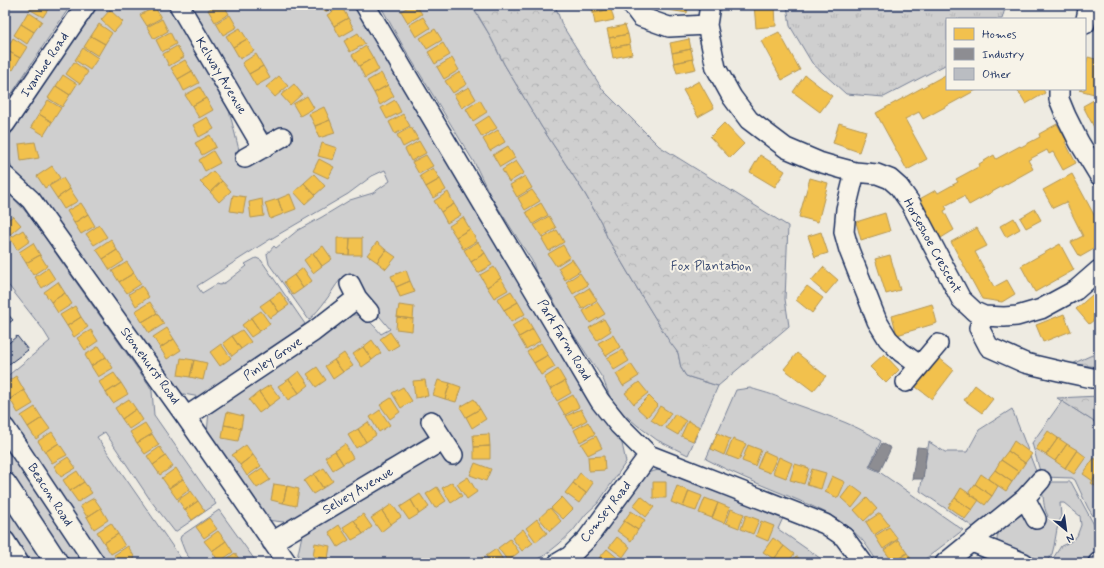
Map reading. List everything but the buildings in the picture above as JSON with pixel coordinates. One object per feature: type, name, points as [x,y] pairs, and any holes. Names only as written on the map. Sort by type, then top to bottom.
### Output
[{"type":"main road","points":[[5,484],[57,563]]},
{"type":"street","name":"Ivanhoe Road","points":[[5,124],[86,5]]},
{"type":"street","name":"Kelway Avenue","points":[[179,5],[263,148]]},
{"type":"street","name":"Park Farm Road","points":[[365,5],[600,400],[619,425],[649,456],[825,524],[844,537],[863,563]]},
{"type":"street","points":[[632,5],[641,17],[669,26],[707,25]]},
{"type":"street","name":"Horseshoe Crescent","points":[[710,5],[707,25],[716,68],[732,97],[749,120],[786,148],[819,162],[856,172],[877,174],[890,179],[899,187],[910,204],[961,299],[975,312],[984,316]]},
{"type":"street","points":[[1086,19],[1089,5]]},
{"type":"street","points":[[1059,90],[1059,99],[1066,116],[1079,142],[1099,175]]},
{"type":"street","points":[[245,158],[282,137]]},
{"type":"street","points":[[856,172],[846,210],[844,232],[849,250],[877,321],[888,338],[901,352],[919,365]]},
{"type":"street","name":"Stonehurst Road","points":[[5,176],[31,200],[287,563]]},
{"type":"street","points":[[1099,270],[1076,290],[1041,309],[1016,316],[984,316],[979,328],[990,347],[1025,363],[1092,378],[1099,378]]},
{"type":"street","name":"Pinley Grove","points":[[186,418],[313,332],[359,298]]},
{"type":"street","points":[[906,382],[938,344]]},
{"type":"street","name":"Selvey Avenue","points":[[272,542],[448,447],[431,421]]},
{"type":"street","name":"Beacon Road","points":[[5,428],[95,563]]},
{"type":"street","name":"Comsey Road","points":[[558,563],[570,556],[587,539],[649,456]]},
{"type":"street","points":[[945,563],[1025,498],[1041,480]]},
{"type":"street","points":[[1025,498],[1036,519]]},
{"type":"street","points":[[5,541],[20,563]]},
{"type":"street","points":[[972,542],[1024,563]]},
{"type":"green space","points":[[5,5],[71,5],[5,104]]},
{"type":"green space","points":[[96,5],[171,5],[228,106],[240,154],[277,133],[268,133],[263,129],[189,5],[357,5],[621,439],[626,462],[598,503],[559,544],[544,556],[531,563],[296,563],[302,535],[307,531],[435,452],[444,456],[449,465],[460,459],[425,417],[421,422],[428,436],[381,464],[294,523],[265,520],[207,434],[209,410],[350,315],[363,317],[381,334],[390,329],[371,306],[350,272],[339,281],[309,320],[269,264],[267,254],[274,246],[276,248],[298,230],[350,200],[373,193],[390,181],[385,170],[372,176],[348,194],[269,240],[197,286],[202,293],[217,284],[220,285],[247,266],[245,264],[256,258],[261,260],[305,324],[200,397],[178,393],[38,194],[12,170],[5,142],[38,94],[45,79],[89,13]]},
{"type":"green space","points":[[380,5],[471,5],[541,126],[585,194],[601,222],[607,237],[641,295],[678,353],[681,368],[686,376],[718,386],[688,455],[657,440],[638,426],[624,414],[610,397],[603,379],[564,320],[548,290],[538,277],[532,261],[490,195],[475,164],[403,46]]},
{"type":"green space","name":"Fox Plantation","points":[[472,5],[555,5],[562,25],[603,90],[659,146],[788,226],[785,299],[789,326],[718,386],[686,376],[681,368],[678,353],[669,341],[607,237],[601,222],[585,194],[541,126],[504,64]]},
{"type":"green space","points":[[787,5],[1006,5],[1002,18],[946,18],[946,65],[884,97],[846,94],[812,63],[790,26]]},
{"type":"green space","points":[[5,191],[33,220],[149,385],[152,391],[154,415],[216,504],[175,532],[151,501],[105,432],[97,437],[184,563],[105,563],[5,410],[5,378],[50,341],[42,328],[5,281]]},
{"type":"green space","points":[[1099,352],[1099,367],[1072,364]]},
{"type":"green space","points":[[750,388],[846,423],[881,441],[869,467],[878,471],[963,530],[920,563],[878,563],[858,535],[829,514],[743,477],[706,459],[736,390]]},
{"type":"green space","points":[[1099,396],[1099,425],[1057,398]]},
{"type":"green space","points":[[1062,401],[1099,425],[1099,519],[1097,522],[1088,508],[1075,480],[1072,478],[1043,477],[1041,475],[1032,443]]},
{"type":"green space","points":[[1012,409],[1039,479],[976,529],[920,491],[929,442],[945,452],[967,452],[979,430]]},
{"type":"green space","points":[[5,437],[87,563],[68,563],[5,469]]},
{"type":"green space","points":[[667,468],[783,518],[778,529],[827,563],[567,563],[642,474]]},
{"type":"green space","points":[[1047,482],[1071,482],[1099,534],[1099,552],[1088,560],[1076,563],[1050,563],[1061,546],[1070,542],[1077,536],[1081,525],[1080,516],[1064,503],[1060,503],[1061,517],[1052,554],[1046,562],[1040,561],[997,541],[999,532],[1006,524],[1024,514],[1040,522],[1048,516],[1045,509],[1041,488]]},
{"type":"green space","points":[[5,495],[51,563],[26,563],[5,530]]},
{"type":"green space","points":[[219,510],[257,563],[193,563],[185,552],[180,539],[181,536]]},
{"type":"green space","points":[[989,558],[1001,563],[966,563],[975,559]]}]
